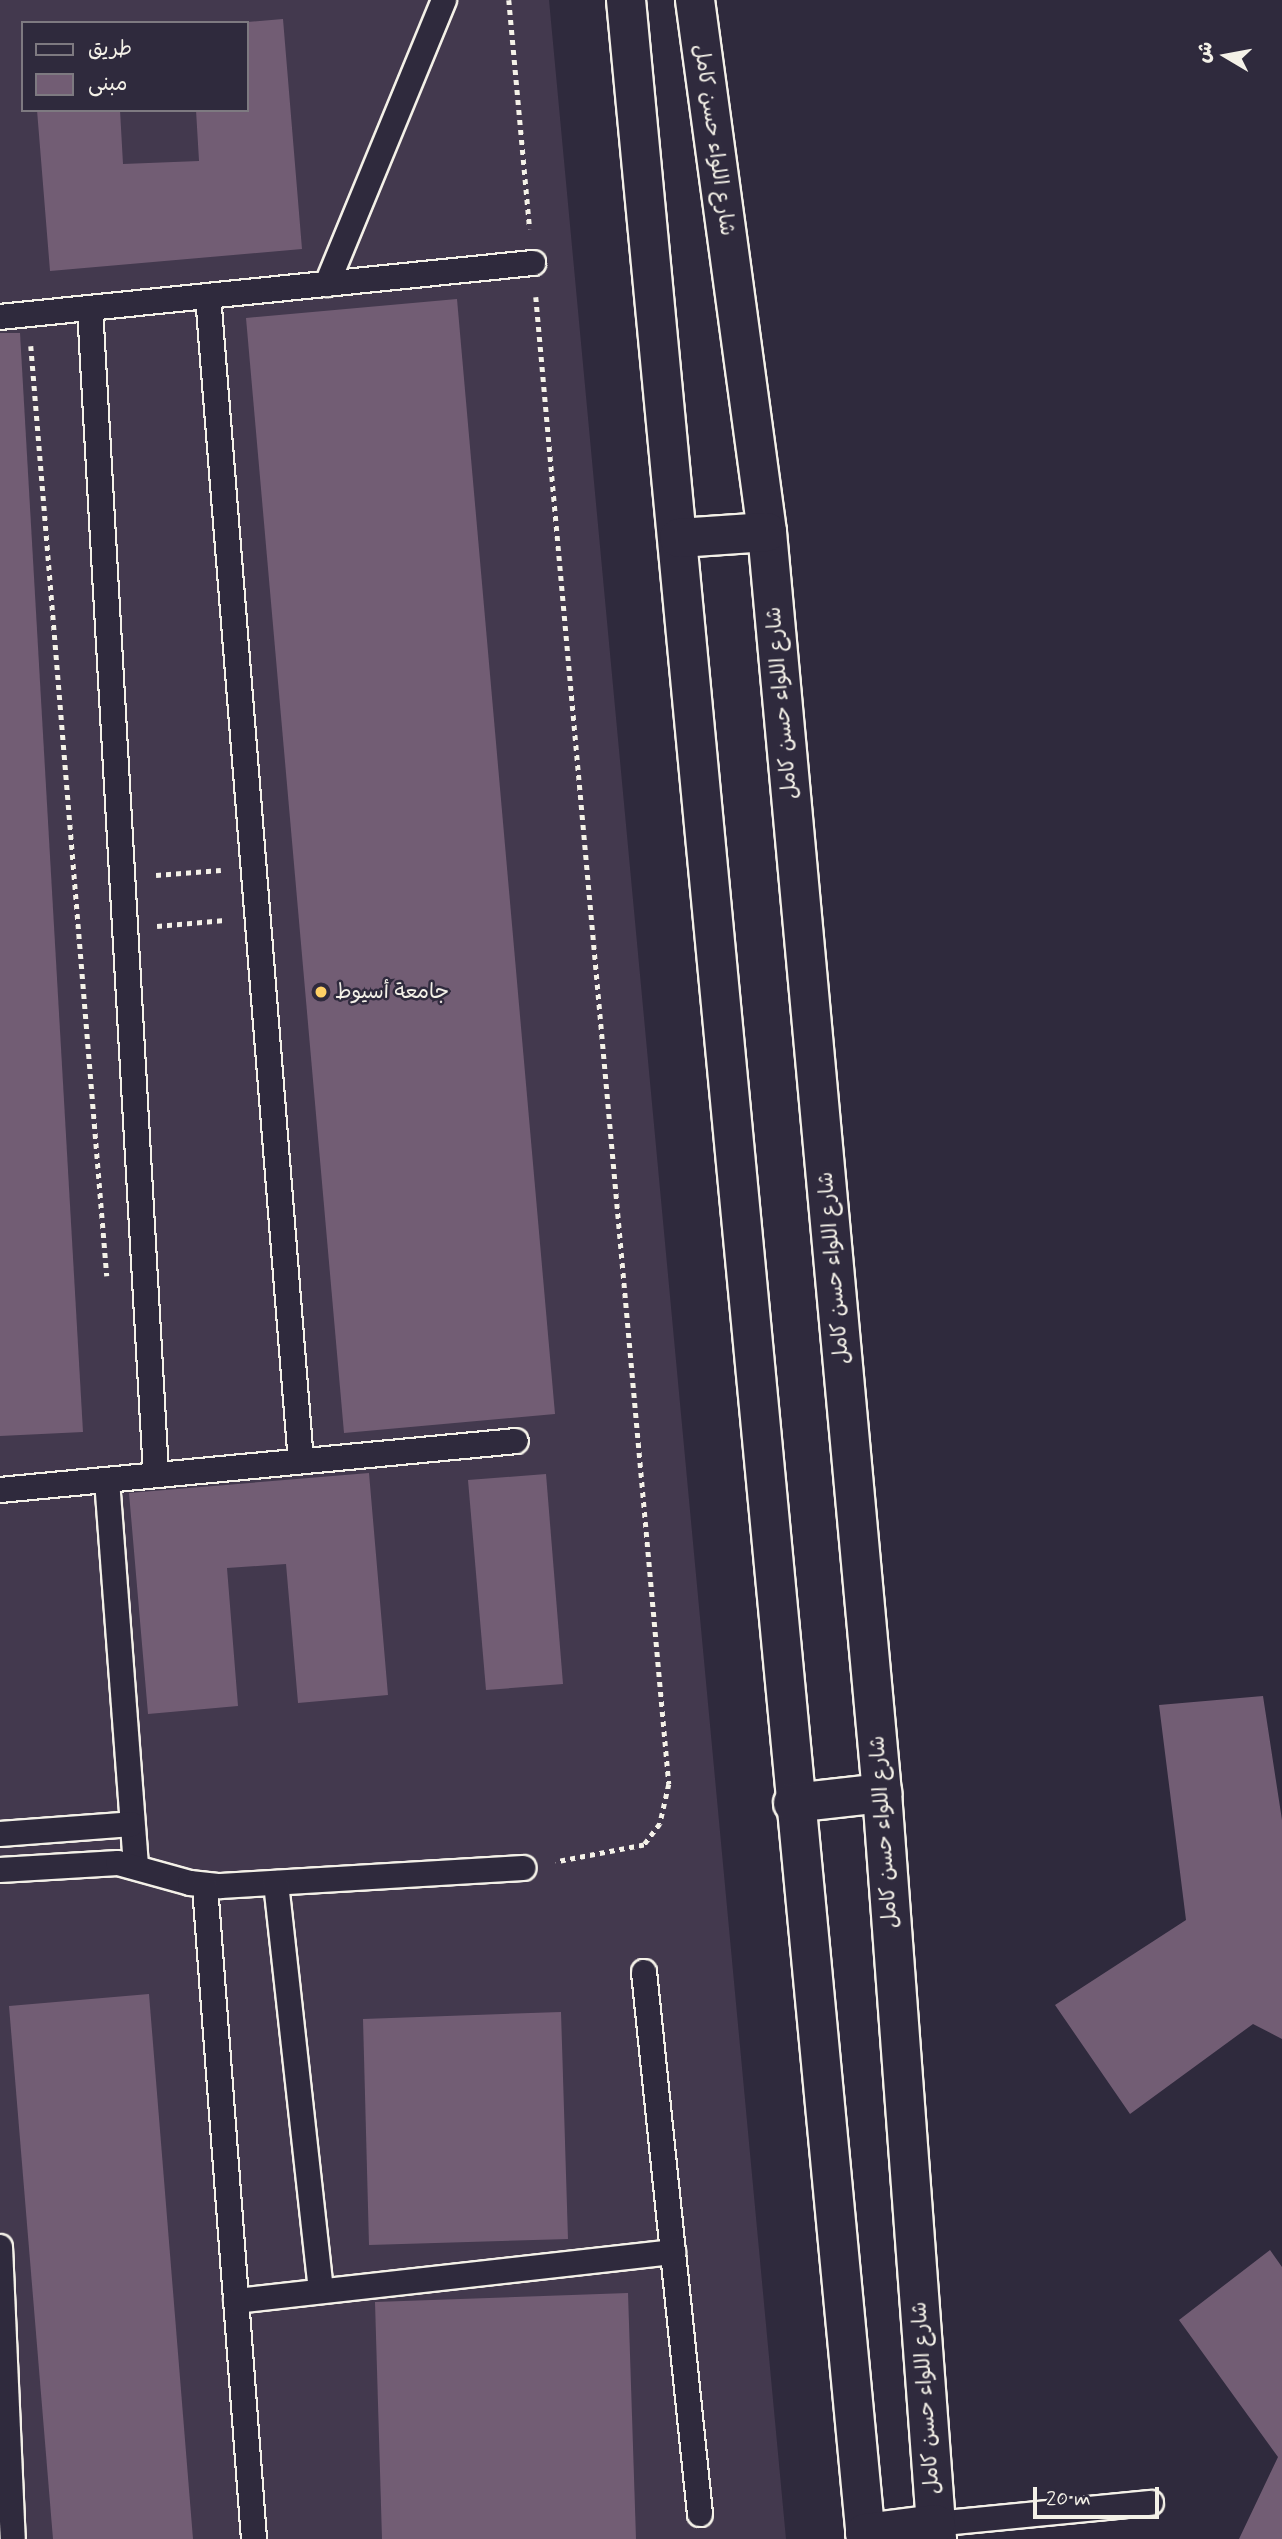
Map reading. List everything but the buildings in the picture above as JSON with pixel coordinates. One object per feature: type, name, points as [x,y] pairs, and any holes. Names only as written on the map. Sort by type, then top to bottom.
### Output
[{"type":"main road","points":[[626,0],[679,538],[793,1803],[865,2536],[936,2532]]},
{"type":"main road","name":"شارع اللواء حسن كامل","points":[[695,0],[767,532],[881,1793],[936,2532]]},
{"type":"main road","points":[[679,538],[767,532]]},
{"type":"main road","points":[[793,1803],[881,1793]]},
{"type":"lane","points":[[327,284],[444,0]]},
{"type":"lane","points":[[0,317],[533,263]]},
{"type":"lane","points":[[208,296],[301,1461]]},
{"type":"lane","points":[[90,308],[156,1475]]},
{"type":"lane","points":[[0,1490],[516,1441]]},
{"type":"lane","points":[[107,1480],[136,1865]]},
{"type":"lane","points":[[0,1833],[132,1824]]},
{"type":"lane","points":[[0,1870],[136,1865],[205,1886],[523,1868]]},
{"type":"lane","points":[[276,1883],[321,2290]]},
{"type":"lane","points":[[205,1886],[254,2539]]},
{"type":"lane","points":[[644,1972],[700,2514]]},
{"type":"lane","points":[[0,2247],[13,2539]]},
{"type":"lane","points":[[236,2301],[673,2252]]},
{"type":"lane","points":[[936,2532],[1151,2503]]},
{"type":"path","points":[[509,0],[669,1784],[660,1824],[644,1845],[523,1868]]},
{"type":"path","points":[[29,314],[108,1287]]},
{"type":"path","points":[[75,882],[253,867]]},
{"type":"path","points":[[80,933],[257,918]]},
{"type":"shaded area","name":"جامعة أسيوط","points":[[0,0],[549,0],[786,2539],[0,2539]]},
{"type":"place","name":"جامعة أسيوط","points":[[321,992]]}]
